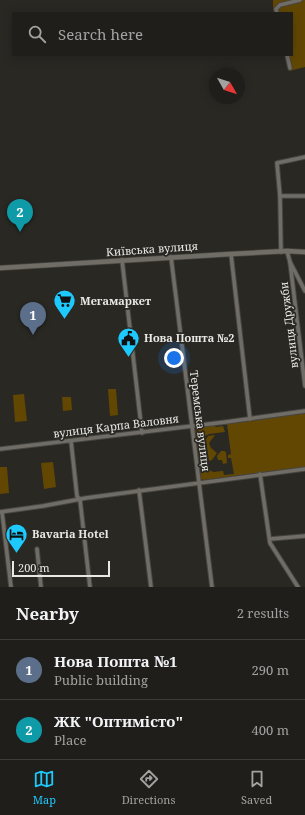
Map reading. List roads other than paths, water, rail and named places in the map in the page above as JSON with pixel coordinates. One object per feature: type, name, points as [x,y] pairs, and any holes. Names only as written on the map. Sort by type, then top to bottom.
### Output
[{"type":"street","points":[[277,12],[276,9],[280,5],[300,0]]},
{"type":"street","points":[[287,56],[290,68]]},
{"type":"street","points":[[281,252],[280,196],[277,163],[305,157]]},
{"type":"street","points":[[280,196],[305,196]]},
{"type":"street","points":[[287,251],[290,262],[305,291]]},
{"type":"street","name":"Київська вулиця","points":[[0,268],[171,257],[287,251],[305,252]]},
{"type":"street","points":[[231,254],[250,419]]},
{"type":"street","name":"Теремська вулиця","points":[[171,257],[212,587]]},
{"type":"street","points":[[122,260],[142,432]]},
{"type":"street","name":"вулиця Дружби","points":[[290,262],[305,386]]},
{"type":"street","name":"вулиця Карпа Валовня","points":[[0,449],[305,411]]},
{"type":"street","points":[[71,441],[77,496],[80,500],[90,587]]},
{"type":"street","points":[[11,587],[1,512],[139,490],[305,468]]},
{"type":"street","points":[[260,474],[272,547],[298,587]]},
{"type":"street","points":[[139,490],[151,587]]},
{"type":"street","points":[[270,539],[305,536]]},
{"type":"street","points":[[37,549],[41,587]]},
{"type":"place","name":"ЖК \"Оптимісто\"","points":[[20,232]]},
{"type":"place","name":"Мегамаркет","points":[[65,320]]},
{"type":"place","name":"Нова Пошта №1","points":[[33,335]]},
{"type":"place","name":"Нова Пошта №2","points":[[129,358]]},
{"type":"place","name":"Bavaria Hotel","points":[[16,554]]}]
